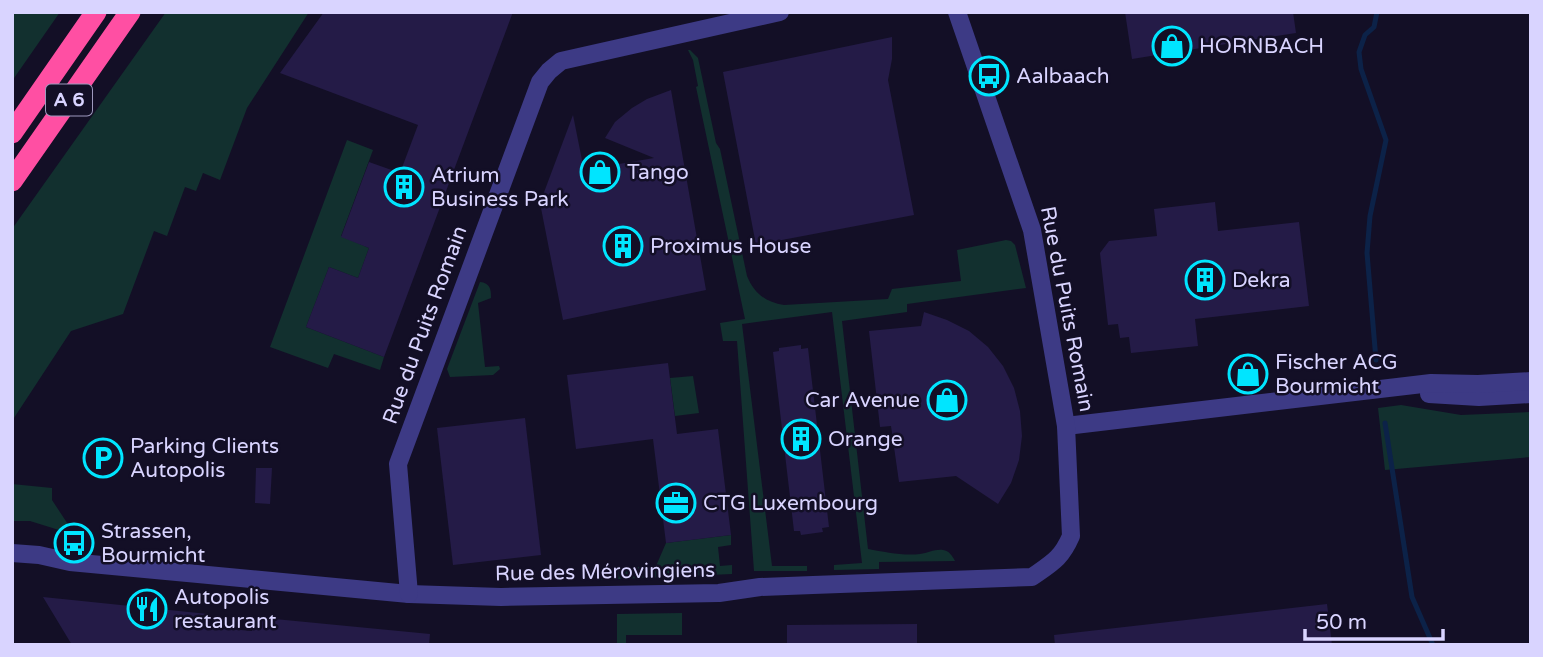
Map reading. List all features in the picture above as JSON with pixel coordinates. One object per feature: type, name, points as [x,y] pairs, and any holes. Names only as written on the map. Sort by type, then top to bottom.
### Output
[{"type":"highway","name":"A 6","points":[[12,133],[96,12]]},
{"type":"highway","name":"A 6","points":[[12,181],[130,12]]},
{"type":"street","name":"Rue du Puits Romain","points":[[409,594],[398,464],[540,82],[561,61],[780,12]]},
{"type":"street","name":"Rue du Puits Romain","points":[[957,12],[1032,230],[1066,426],[1431,383],[1531,381]]},
{"type":"street","name":"Rue du Puits Romain","points":[[1391,388],[1479,397],[1531,394]]},
{"type":"street","name":"Rue des Mérovingiens","points":[[12,553],[39,555],[70,562],[409,594],[501,597],[719,593],[760,587],[1032,577],[1064,551],[1070,536],[1066,426]]},
{"type":"green space","points":[[12,12],[60,12],[12,81]]},
{"type":"green space","points":[[166,12],[309,12],[247,108],[220,180],[203,173],[196,191],[185,187],[167,236],[154,231],[123,314],[71,331],[12,421],[12,229]]},
{"type":"green space","points":[[688,50],[698,58],[747,276],[757,292],[771,302],[784,305],[888,299],[892,289],[961,281],[957,250],[1006,240],[1015,245],[1026,288],[907,304],[907,312],[842,321],[868,549],[907,554],[943,550],[955,561],[879,562],[879,569],[834,570],[834,565],[862,563],[832,312],[742,324],[772,566],[807,566],[807,571],[754,571],[737,341],[723,341],[720,323],[745,319],[696,87],[693,60]]},
{"type":"green space","points":[[347,140],[373,150],[341,236],[369,248],[358,278],[329,267],[306,327],[384,357],[380,370],[334,354],[328,368],[270,347]]},
{"type":"green space","points":[[480,282],[488,285],[491,295],[491,298],[478,303],[485,367],[499,366],[500,369],[493,375],[450,377],[447,369]]},
{"type":"green space","points":[[693,376],[699,413],[675,416],[670,378]]},
{"type":"green space","points":[[1401,405],[1461,415],[1531,412],[1531,457],[1385,470],[1378,408]]},
{"type":"green space","points":[[12,484],[52,488],[52,500],[75,535],[30,521],[12,521]]},
{"type":"green space","points":[[731,535],[731,545],[718,547],[720,566],[732,565],[732,574],[597,580],[596,569],[656,566],[666,543]]},
{"type":"green space","points":[[682,613],[682,635],[626,635],[626,645],[617,645],[617,614]]},
{"type":"building","name":"Atrium Business Park","points":[[324,12],[513,12],[384,357],[306,327],[329,267],[358,278],[369,248],[341,237],[369,162],[400,173],[418,125],[280,73]]},
{"type":"building","name":"HORNBACH","points":[[1125,12],[1293,12],[1296,33],[1132,59]]},
{"type":"building","points":[[892,37],[888,80],[914,215],[756,245],[723,72]]},
{"type":"building","name":"Proximus House","points":[[671,90],[706,290],[563,320],[540,203],[573,115],[584,170],[654,158],[605,138],[615,122],[632,108]]},
{"type":"building","name":"Dekra","points":[[1215,202],[1218,231],[1299,222],[1309,306],[1195,319],[1198,346],[1131,353],[1129,337],[1120,338],[1118,324],[1108,325],[1100,253],[1109,241],[1157,236],[1154,209]]},
{"type":"building","name":"Car Avenue","points":[[924,312],[969,331],[988,347],[1003,366],[1014,388],[1020,411],[1022,436],[1019,460],[1011,483],[998,504],[956,476],[899,482],[891,426],[880,427],[869,331],[921,326]]},
{"type":"building","name":"Orange","points":[[801,345],[801,349],[808,348],[829,527],[822,528],[823,532],[801,535],[800,531],[794,531],[773,352],[779,351],[779,348]]},
{"type":"building","points":[[668,363],[677,434],[718,429],[731,535],[666,543],[653,439],[576,449],[567,375]]},
{"type":"building","name":"Fischer ACG Bourmicht","points":[[1263,365],[1265,381],[1232,384],[1231,367]]},
{"type":"building","points":[[525,418],[541,555],[453,565],[437,428]]},
{"type":"building","points":[[256,468],[272,468],[270,504],[255,503]]},
{"type":"building","points":[[43,597],[208,614],[207,627],[252,631],[253,617],[430,634],[429,645],[72,645]]},
{"type":"building","points":[[1327,604],[1332,645],[1055,645],[1054,635]]},
{"type":"building","points":[[917,624],[917,645],[787,645],[787,625]]},
{"type":"waterway","points":[[1376,360],[1367,253],[1370,216],[1386,140],[1361,69],[1359,52],[1365,35],[1374,27],[1377,12]]},
{"type":"waterway","points":[[1385,423],[1412,597],[1433,645]]},
{"type":"place","name":"HORNBACH","points":[[1172,46]]},
{"type":"place","name":"Aalbaach","points":[[989,76]]},
{"type":"place","name":"Tango","points":[[600,172]]},
{"type":"place","name":"Atrium Business Park","points":[[404,187]]},
{"type":"place","name":"Proximus House","points":[[623,246]]},
{"type":"place","name":"Dekra","points":[[1205,280]]},
{"type":"place","name":"Fischer ACG Bourmicht","points":[[1248,374]]},
{"type":"place","name":"Car Avenue","points":[[947,400]]},
{"type":"place","name":"Orange","points":[[801,439]]},
{"type":"place","name":"Parking Clients Autopolis","points":[[103,458]]},
{"type":"place","name":"CTG Luxembourg","points":[[676,503]]},
{"type":"place","name":"Strassen, Bourmicht","points":[[74,543]]},
{"type":"place","name":"Autopolis restaurant","points":[[147,609]]}]
